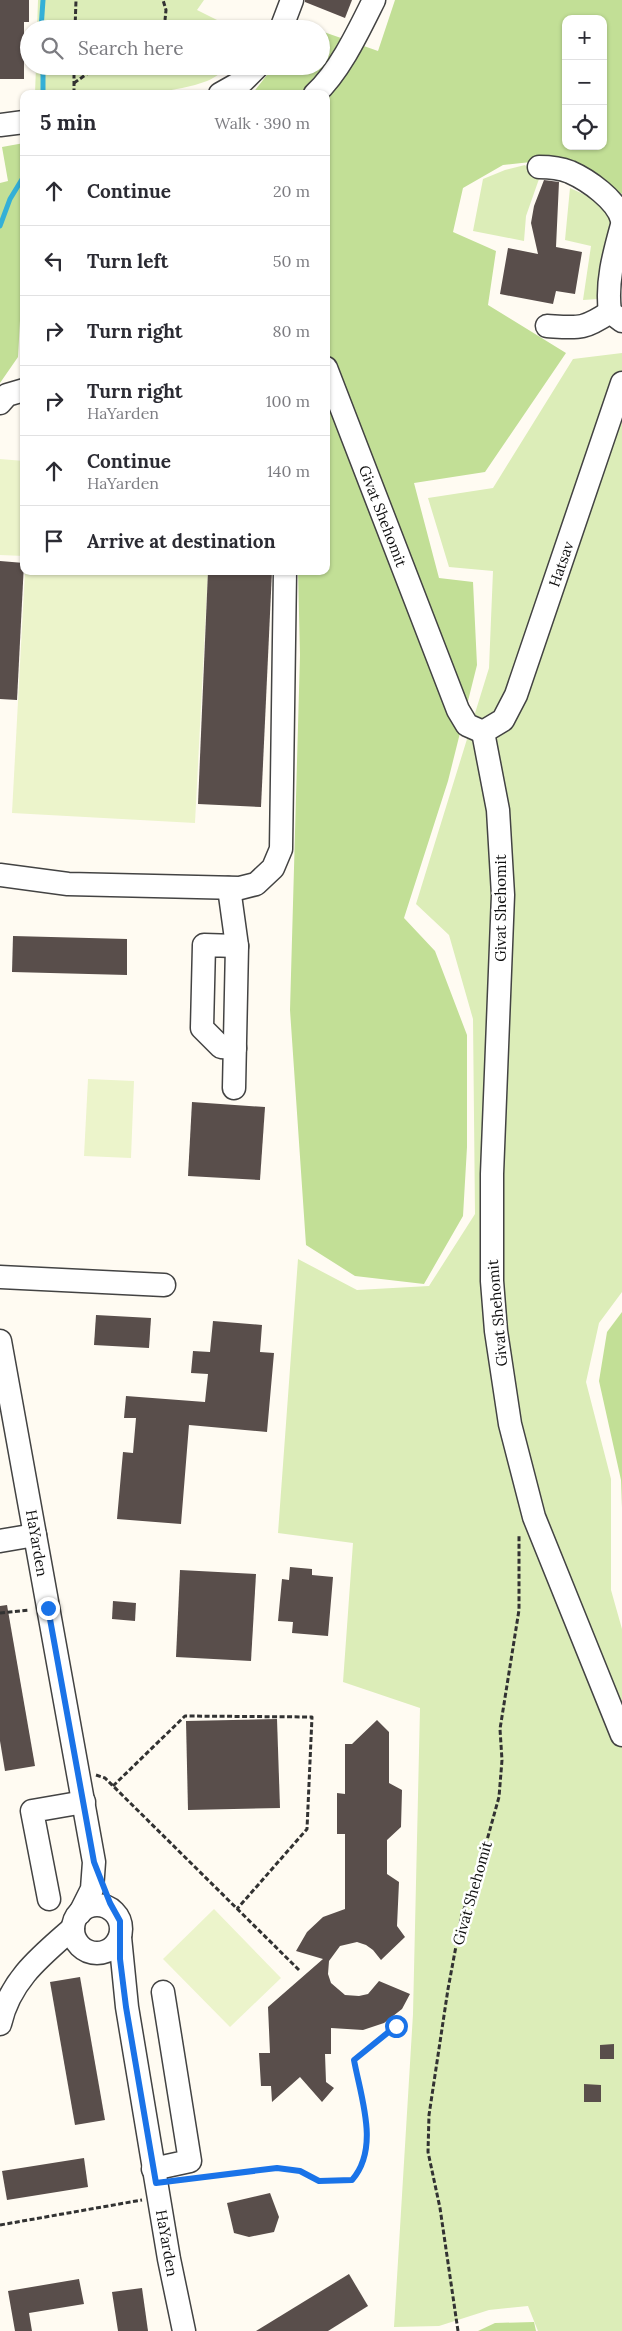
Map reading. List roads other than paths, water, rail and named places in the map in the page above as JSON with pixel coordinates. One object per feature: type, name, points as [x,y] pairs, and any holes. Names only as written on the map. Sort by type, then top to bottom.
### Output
[{"type":"street","points":[[284,20],[292,0]]},
{"type":"street","points":[[319,90],[354,39],[374,0]]},
{"type":"street","points":[[228,90],[243,82],[250,75]]},
{"type":"street","points":[[0,125],[20,122]]},
{"type":"street","points":[[539,167],[557,168],[571,173],[613,201],[620,211],[622,220]]},
{"type":"street","points":[[547,326],[579,328],[616,316],[609,282],[613,256],[622,225]]},
{"type":"street","name":"Givat Shehomit","points":[[330,378],[458,710],[467,725],[482,732],[498,810],[503,895],[492,1174],[492,1281],[496,1331],[510,1424],[534,1517],[622,1736]]},
{"type":"street","name":"Hatsav","points":[[482,732],[503,720],[516,695],[622,383]]},
{"type":"street","points":[[0,403],[7,395],[20,391]]},
{"type":"street","points":[[0,875],[68,884],[229,888],[256,884],[273,868],[281,849],[285,575]]},
{"type":"street","points":[[229,888],[237,946],[234,1088]]},
{"type":"street","points":[[235,1048],[221,1047],[202,1028],[204,944],[237,946]]},
{"type":"street","points":[[0,1277],[164,1285]]},
{"type":"street","name":"HaYarden","points":[[0,1341],[94,1862],[116,1914]]},
{"type":"street","points":[[0,1540],[35,1535]]},
{"type":"street","points":[[49,1899],[32,1811],[84,1802]]},
{"type":"street","name":"HaYarden","points":[[76,1920],[92,1889],[94,1862]]},
{"type":"street","points":[[0,2024],[7,2000],[19,1978],[31,1965],[76,1920],[95,1905],[109,1909],[116,1914],[120,1921],[120,1937],[110,1950],[90,1952],[68,1950],[54,1954],[31,1965]]},
{"type":"street","points":[[76,1920],[75,1939],[90,1952]]},
{"type":"street","name":"HaYarden","points":[[120,1937],[126,2007],[158,2198],[184,2331]]},
{"type":"street","name":"HaYarden","points":[[90,1952],[113,1973],[126,2007]]},
{"type":"street","points":[[153,2169],[190,2161],[163,1992]]},
{"type":"waterway","points":[[42,20],[43,0]]},
{"type":"waterway","points":[[43,75],[43,90]]},
{"type":"waterway","points":[[0,226],[10,199],[20,183]]}]
